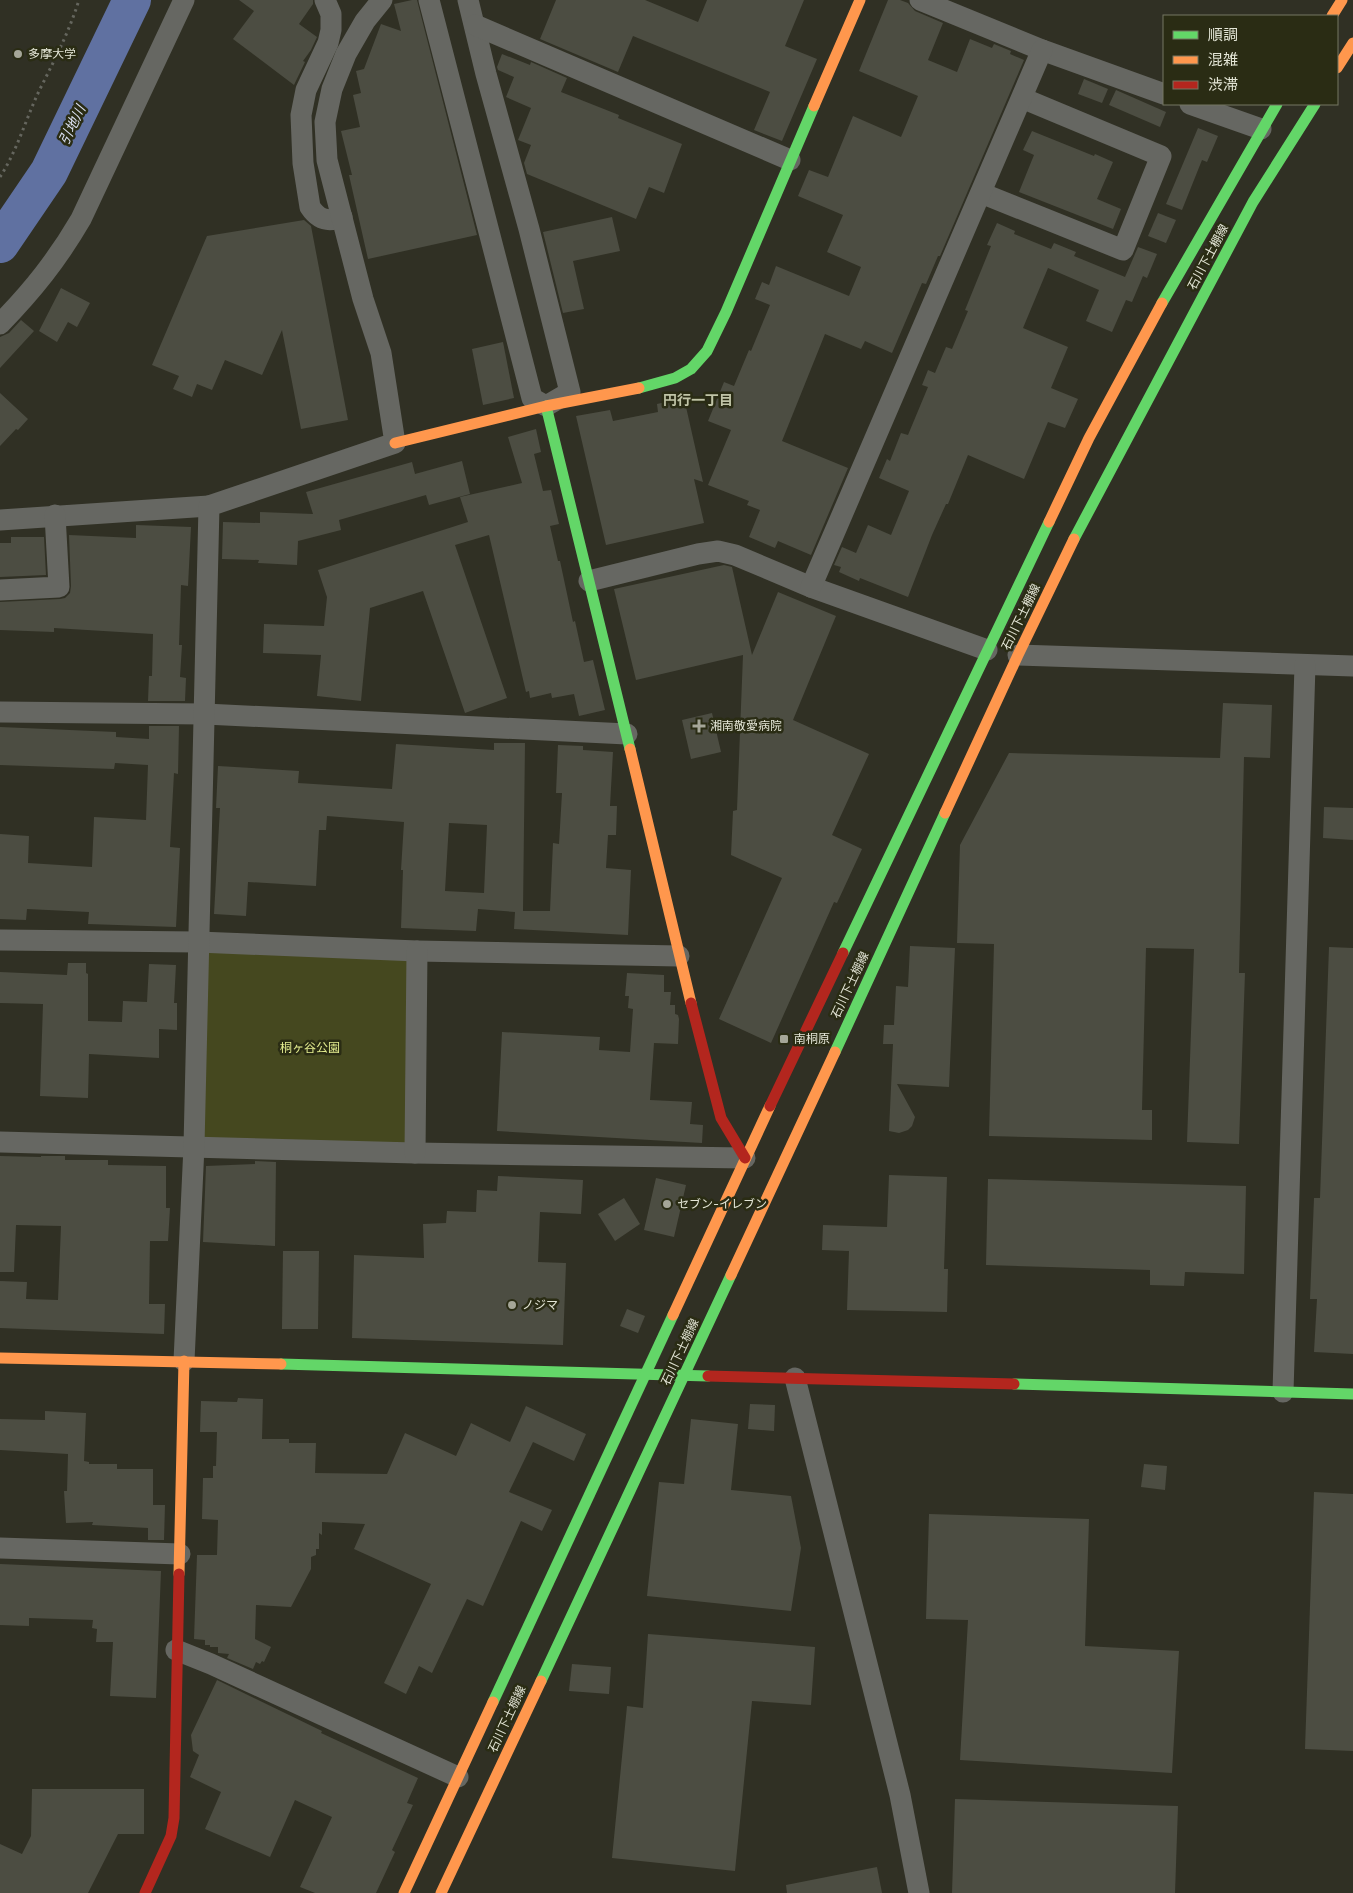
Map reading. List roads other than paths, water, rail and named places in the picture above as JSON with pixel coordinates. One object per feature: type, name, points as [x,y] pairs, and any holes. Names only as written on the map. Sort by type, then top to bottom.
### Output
[{"type":"street","points":[[0,324],[39,283],[62,251],[81,218],[184,0]]},
{"type":"street","points":[[325,0],[331,14],[331,30],[328,43],[306,90],[301,115],[301,140],[310,207],[316,216],[322,219],[332,220],[342,217]]},
{"type":"street","points":[[382,0],[365,21],[346,54],[332,89],[325,122],[327,160],[362,298],[381,353],[395,443]]},
{"type":"street","points":[[429,0],[532,398],[546,406],[627,734],[679,956],[721,1118],[745,1158]]},
{"type":"street","points":[[468,0],[570,392],[546,406]]},
{"type":"street","points":[[0,520],[209,506],[395,443],[546,406],[637,389],[675,378],[691,369],[707,351],[726,312],[860,0]]},
{"type":"street","points":[[920,0],[1042,50],[1163,94]]},
{"type":"street","points":[[1333,15],[1342,0]]},
{"type":"street","points":[[475,24],[790,160]]},
{"type":"street","points":[[1338,66],[1353,43]]},
{"type":"street","points":[[811,587],[1042,50]]},
{"type":"street","points":[[981,192],[1123,250],[1161,156],[1022,98]]},
{"type":"street","points":[[1193,105],[1261,130]]},
{"type":"street","name":"石川下土棚線","points":[[404,1893],[745,1158],[1089,438],[1154,317],[1276,105]]},
{"type":"street","name":"石川下土棚線","points":[[441,1893],[685,1375],[1018,655],[1088,511],[1253,202],[1313,105]]},
{"type":"street","points":[[145,1893],[171,1836],[174,1818],[176,1650],[184,1361],[194,1146],[209,506]]},
{"type":"street","points":[[0,590],[59,587],[55,515]]},
{"type":"street","points":[[589,581],[698,554],[718,551],[735,555],[811,587],[987,650]]},
{"type":"street","points":[[1018,655],[1353,666]]},
{"type":"street","points":[[1283,1392],[1305,664]]},
{"type":"street","points":[[0,712],[205,714],[627,734]]},
{"type":"street","points":[[0,940],[198,942],[417,951],[679,956]]},
{"type":"street","points":[[415,1152],[417,951]]},
{"type":"street","points":[[0,1142],[745,1158]]},
{"type":"street","points":[[0,1358],[184,1361],[1353,1394]]},
{"type":"street","points":[[795,1378],[900,1795],[919,1893]]},
{"type":"street","points":[[0,1548],[180,1554]]},
{"type":"street","points":[[176,1650],[211,1664],[458,1777]]},
{"type":"waterway","name":"引地川","points":[[0,244],[49,172],[132,0]]},
{"type":"place","name":"多摩大学","points":[[18,54]]},
{"type":"place","name":"湘南敬愛病院","points":[[699,726]]},
{"type":"place","name":"南桐原","points":[[784,1039]]},
{"type":"place","name":"セブン-イレブン","points":[[667,1204]]},
{"type":"place","name":"ノジマ","points":[[512,1305]]},
{"type":"district","name":"円行一丁目","points":[[698,400]]},
{"type":"park label","name":"桐ヶ谷公園","points":[[310,1048]]}]
